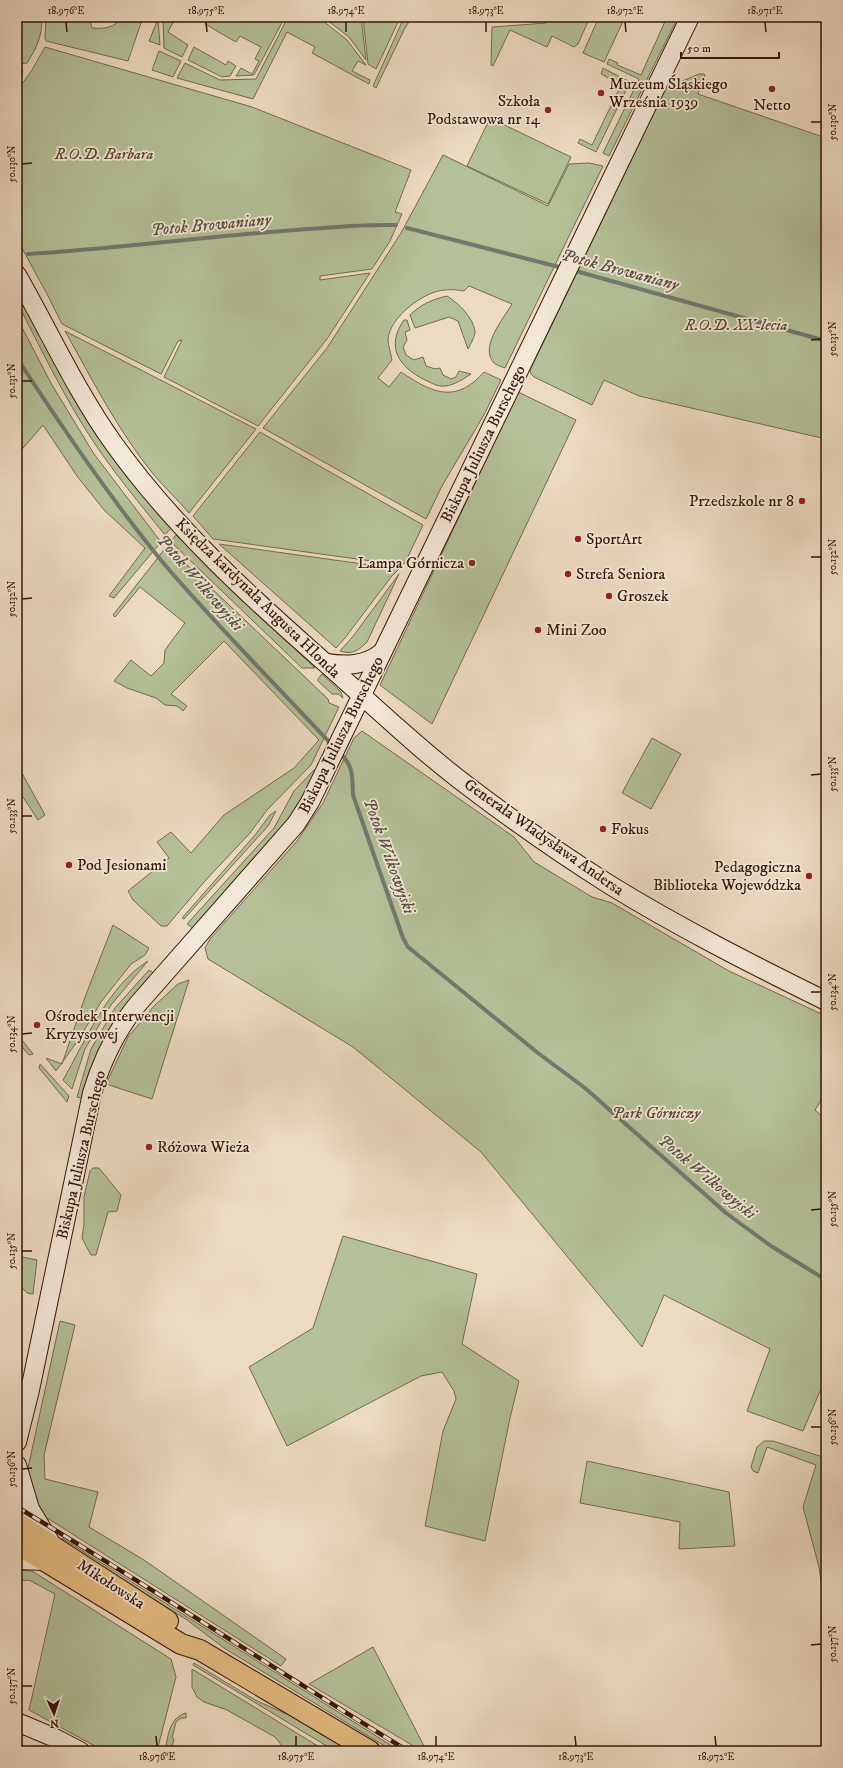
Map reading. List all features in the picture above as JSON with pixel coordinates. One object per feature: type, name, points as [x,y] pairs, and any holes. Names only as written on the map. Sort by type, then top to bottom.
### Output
[{"type":"main road","name":"Mikołowska","points":[[17,1523],[49,1553],[188,1633],[200,1650],[370,1751]]},
{"type":"main road","name":"Mikołowska","points":[[17,1544],[49,1553]]},
{"type":"street","name":"Biskupa Juliusza Burschego","points":[[17,1442],[30,1390],[92,1093],[104,1056],[117,1032],[137,1005],[296,824],[310,802],[690,17]]},
{"type":"street","name":"Księdza kardynała Augusta Hlonda","points":[[17,275],[97,420],[154,496],[214,560],[280,623],[362,696]]},
{"type":"street","points":[[326,663],[355,665],[369,661],[381,653]]},
{"type":"street","name":"Generała Władysława Andersa","points":[[362,696],[466,785],[573,862],[613,887],[730,953],[826,1001]]},
{"type":"street","points":[[17,1465],[30,1509],[49,1553],[17,1560]]},
{"type":"street","points":[[17,1722],[55,1738],[80,1751]]},
{"type":"green space","points":[[17,17],[42,17],[38,42],[27,63],[18,64],[23,72],[17,80]]},
{"type":"green space","points":[[46,17],[89,17],[92,28],[105,28],[116,24],[121,17],[143,17],[128,61],[46,41]]},
{"type":"green space","points":[[163,17],[176,17],[168,32],[188,45],[182,57],[164,48]]},
{"type":"green space","points":[[209,17],[285,17],[254,75],[236,76],[241,68],[252,74],[259,61],[255,59],[261,47],[240,36],[236,42],[205,24]]},
{"type":"green space","points":[[288,17],[318,17],[347,40],[366,65],[358,61],[352,71],[370,80],[369,84],[312,53],[315,47],[287,32],[253,99],[177,78],[185,63],[220,80],[256,79]]},
{"type":"green space","points":[[323,17],[361,17],[366,60],[349,37]]},
{"type":"green space","points":[[363,17],[404,17],[399,20],[376,69],[368,64]]},
{"type":"green space","points":[[547,17],[590,17],[578,44],[574,47],[552,36],[547,47],[510,30],[493,66],[491,65],[492,27],[546,23]]},
{"type":"green space","points":[[599,17],[625,17],[604,62],[583,53]]},
{"type":"green space","points":[[667,17],[678,17],[609,156],[603,153],[639,79],[607,64],[609,59],[618,63],[617,65],[641,75]]},
{"type":"green space","points":[[411,18],[376,88],[373,86],[402,22]]},
{"type":"green space","points":[[158,19],[160,45],[149,41]]},
{"type":"green space","name":"R.O.D. Barbara","points":[[45,47],[252,107],[411,170],[395,212],[402,214],[390,241],[372,269],[320,276],[320,280],[370,273],[327,339],[258,426],[164,377],[182,340],[178,341],[161,374],[62,324],[17,239],[17,209],[21,203],[17,199],[17,91],[32,70]]},
{"type":"green space","points":[[194,47],[226,65],[228,61],[236,66],[230,76],[222,77],[188,60]]},
{"type":"green space","points":[[159,51],[181,61],[173,77],[152,70]]},
{"type":"green space","points":[[603,68],[630,82],[596,152],[578,143],[580,139],[592,145],[621,85],[601,74]]},
{"type":"green space","name":"R.O.D. XX-lecia","points":[[699,74],[705,75],[698,94],[826,138],[826,439],[639,396],[604,380],[592,405],[534,377],[531,374],[530,370],[666,88]]},
{"type":"green space","points":[[490,118],[571,157],[548,204],[467,166]]},
{"type":"green space","points":[[443,155],[548,206],[569,164],[589,163],[603,166],[505,368],[494,363],[490,356],[489,349],[494,333],[512,304],[469,286],[464,291],[437,291],[418,300],[401,314],[390,331],[388,342],[392,360],[378,378],[389,387],[401,372],[423,385],[443,392],[453,392],[463,389],[484,372],[501,380],[485,413],[442,486],[426,519],[263,428],[327,348],[401,233]]},
{"type":"green space","points":[[17,289],[171,528],[165,535],[110,465],[82,424],[53,373],[17,302]]},
{"type":"green space","points":[[447,296],[456,302],[474,326],[475,331],[473,340],[468,349],[458,321],[449,317],[415,328],[410,315],[427,303]]},
{"type":"green space","points":[[17,318],[52,385],[94,454],[161,542],[114,598],[109,596],[145,548],[104,510],[77,476],[43,425],[17,455]]},
{"type":"green space","points":[[404,320],[407,320],[410,330],[405,332],[407,340],[403,347],[406,355],[414,360],[423,357],[426,366],[435,369],[440,368],[443,375],[451,379],[456,377],[459,371],[471,374],[456,383],[439,386],[425,380],[408,369],[402,362],[395,347],[398,330]]},
{"type":"green space","points":[[65,331],[256,429],[189,513],[154,475],[129,441],[117,423]]},
{"type":"green space","points":[[518,392],[576,420],[432,724],[380,685]]},
{"type":"green space","points":[[260,432],[423,525],[405,563],[400,565],[213,539],[193,516]]},
{"type":"green space","points":[[176,535],[315,668],[302,668],[172,543],[172,540]]},
{"type":"green space","points":[[219,544],[399,569],[391,577],[336,648]]},
{"type":"green space","points":[[167,546],[328,699],[329,703],[339,707],[311,765],[267,810],[250,833],[205,881],[167,926],[161,926],[133,900],[128,891],[169,858],[157,842],[171,832],[191,853],[224,815],[294,768],[319,740],[224,641],[171,694],[187,706],[183,711],[177,706],[165,705],[156,698],[127,688],[114,681],[131,660],[151,676],[164,663],[165,650],[185,623],[140,587],[115,617],[113,615]]},
{"type":"green space","points":[[399,574],[367,642],[355,651],[348,653],[340,651],[354,635]]},
{"type":"green space","points":[[322,674],[341,692],[343,698],[338,694],[332,694],[318,681]]},
{"type":"green space","name":"Park Górniczy","points":[[362,731],[514,837],[534,862],[592,897],[612,903],[729,971],[826,1016],[826,1092],[815,1110],[826,1120],[826,1377],[803,1431],[747,1411],[770,1349],[664,1295],[642,1347],[481,1152],[353,1047],[208,959],[205,948],[210,939],[297,841],[323,803],[354,738]]},
{"type":"green space","points":[[652,738],[681,754],[651,809],[622,793]]},
{"type":"green space","points":[[17,764],[45,815],[38,820],[23,797],[17,801]]},
{"type":"green space","points":[[314,770],[316,771],[298,808],[193,928],[187,924],[274,828],[294,791]]},
{"type":"green space","points":[[276,811],[268,826],[184,919],[182,918],[255,835],[270,815]]},
{"type":"green space","points":[[113,925],[149,948],[145,955],[131,964],[101,1002],[79,1039],[63,1061],[85,997]]},
{"type":"green space","points":[[148,961],[111,1005],[85,1049],[72,1089],[63,1080],[89,1031],[121,985]]},
{"type":"green space","points":[[149,970],[155,974],[82,1098],[77,1097],[91,1049],[115,1008]]},
{"type":"green space","points":[[189,980],[152,1099],[106,1084],[128,1037],[154,1006],[178,984]]},
{"type":"green space","points":[[17,1034],[33,1054],[29,1055],[17,1041]]},
{"type":"green space","points":[[46,1058],[61,1064],[56,1071]]},
{"type":"green space","points":[[40,1064],[69,1096],[67,1102],[39,1068]]},
{"type":"green space","points":[[93,1168],[99,1168],[121,1195],[117,1211],[108,1212],[96,1255],[91,1255],[82,1238],[84,1224],[84,1197],[90,1171]]},
{"type":"green space","points":[[343,1236],[477,1274],[462,1344],[519,1381],[485,1541],[425,1526],[443,1431],[456,1399],[454,1391],[442,1372],[421,1376],[287,1446],[249,1367],[313,1328]]},
{"type":"green space","points":[[17,1256],[37,1260],[33,1294],[27,1293],[17,1283]]},
{"type":"green space","points":[[60,1321],[75,1325],[44,1455],[45,1479],[98,1492],[89,1527],[144,1560],[286,1659],[281,1666],[44,1516],[38,1505],[30,1481],[28,1468]]},
{"type":"green space","points":[[764,1441],[773,1441],[826,1458],[826,1614],[819,1567],[803,1507],[816,1465],[767,1447],[758,1473],[753,1471],[751,1467],[757,1447]]},
{"type":"green space","points":[[587,1461],[729,1492],[735,1546],[679,1549],[680,1522],[580,1503]]},
{"type":"green space","points":[[62,1538],[400,1751],[393,1751],[224,1648],[187,1620],[64,1542]]},
{"type":"green space","points":[[17,1570],[32,1571],[171,1659],[176,1677],[157,1751],[104,1751],[29,1710],[55,1594],[29,1580],[20,1581],[19,1589],[17,1585]]},
{"type":"green space","points":[[373,1647],[425,1748],[422,1751],[309,1684]]},
{"type":"green space","points":[[194,1663],[257,1701],[303,1721],[338,1742],[340,1750],[335,1751],[193,1665]]},
{"type":"green space","points":[[192,1669],[326,1751],[286,1751],[275,1737],[227,1710],[204,1702],[197,1697],[192,1687]]},
{"type":"green space","points":[[186,1713],[186,1718],[181,1718],[176,1722],[172,1738],[174,1739],[171,1751],[165,1751],[170,1728],[180,1715]]},
{"type":"waterway","name":"Potok Browaniany","points":[[28,254],[220,236],[368,225],[396,225]]},
{"type":"waterway","name":"Potok Browaniany","points":[[407,228],[563,268]]},
{"type":"waterway","name":"Potok Browaniany","points":[[572,270],[826,341]]},
{"type":"waterway","name":"Potok Wilkowyjski","points":[[17,358],[88,464],[165,565],[226,633],[332,745]]},
{"type":"waterway","name":"Potok Wilkowyjski","points":[[340,753],[350,767],[353,795],[403,938],[408,947],[538,1053],[585,1088],[726,1213],[771,1246],[826,1280]]},
{"type":"railway","points":[[17,1507],[408,1751]]},
{"type":"place","name":"Netto","points":[[772,89]]},
{"type":"place","name":"Muzeum Śląskiego Września 1939","points":[[601,93]]},
{"type":"place","name":"Szkoła Podstawowa nr 14","points":[[548,110]]},
{"type":"place","name":"Przedszkole nr 8","points":[[802,501]]},
{"type":"place","name":"SportArt","points":[[578,539]]},
{"type":"place","name":"Lampa Górnicza","points":[[472,563]]},
{"type":"place","name":"Strefa Seniora","points":[[568,574]]},
{"type":"place","name":"Groszek","points":[[609,596]]},
{"type":"place","name":"Mini Zoo","points":[[538,630]]},
{"type":"place","name":"Fokus","points":[[603,829]]},
{"type":"place","name":"Pod Jesionami","points":[[69,865]]},
{"type":"place","name":"Pedagogiczna Biblioteka Wojewódzka","points":[[809,876]]},
{"type":"place","name":"Ośrodek Interwencji Kryzysowej","points":[[37,1025]]},
{"type":"place","name":"Różowa Wieża","points":[[149,1147]]}]
